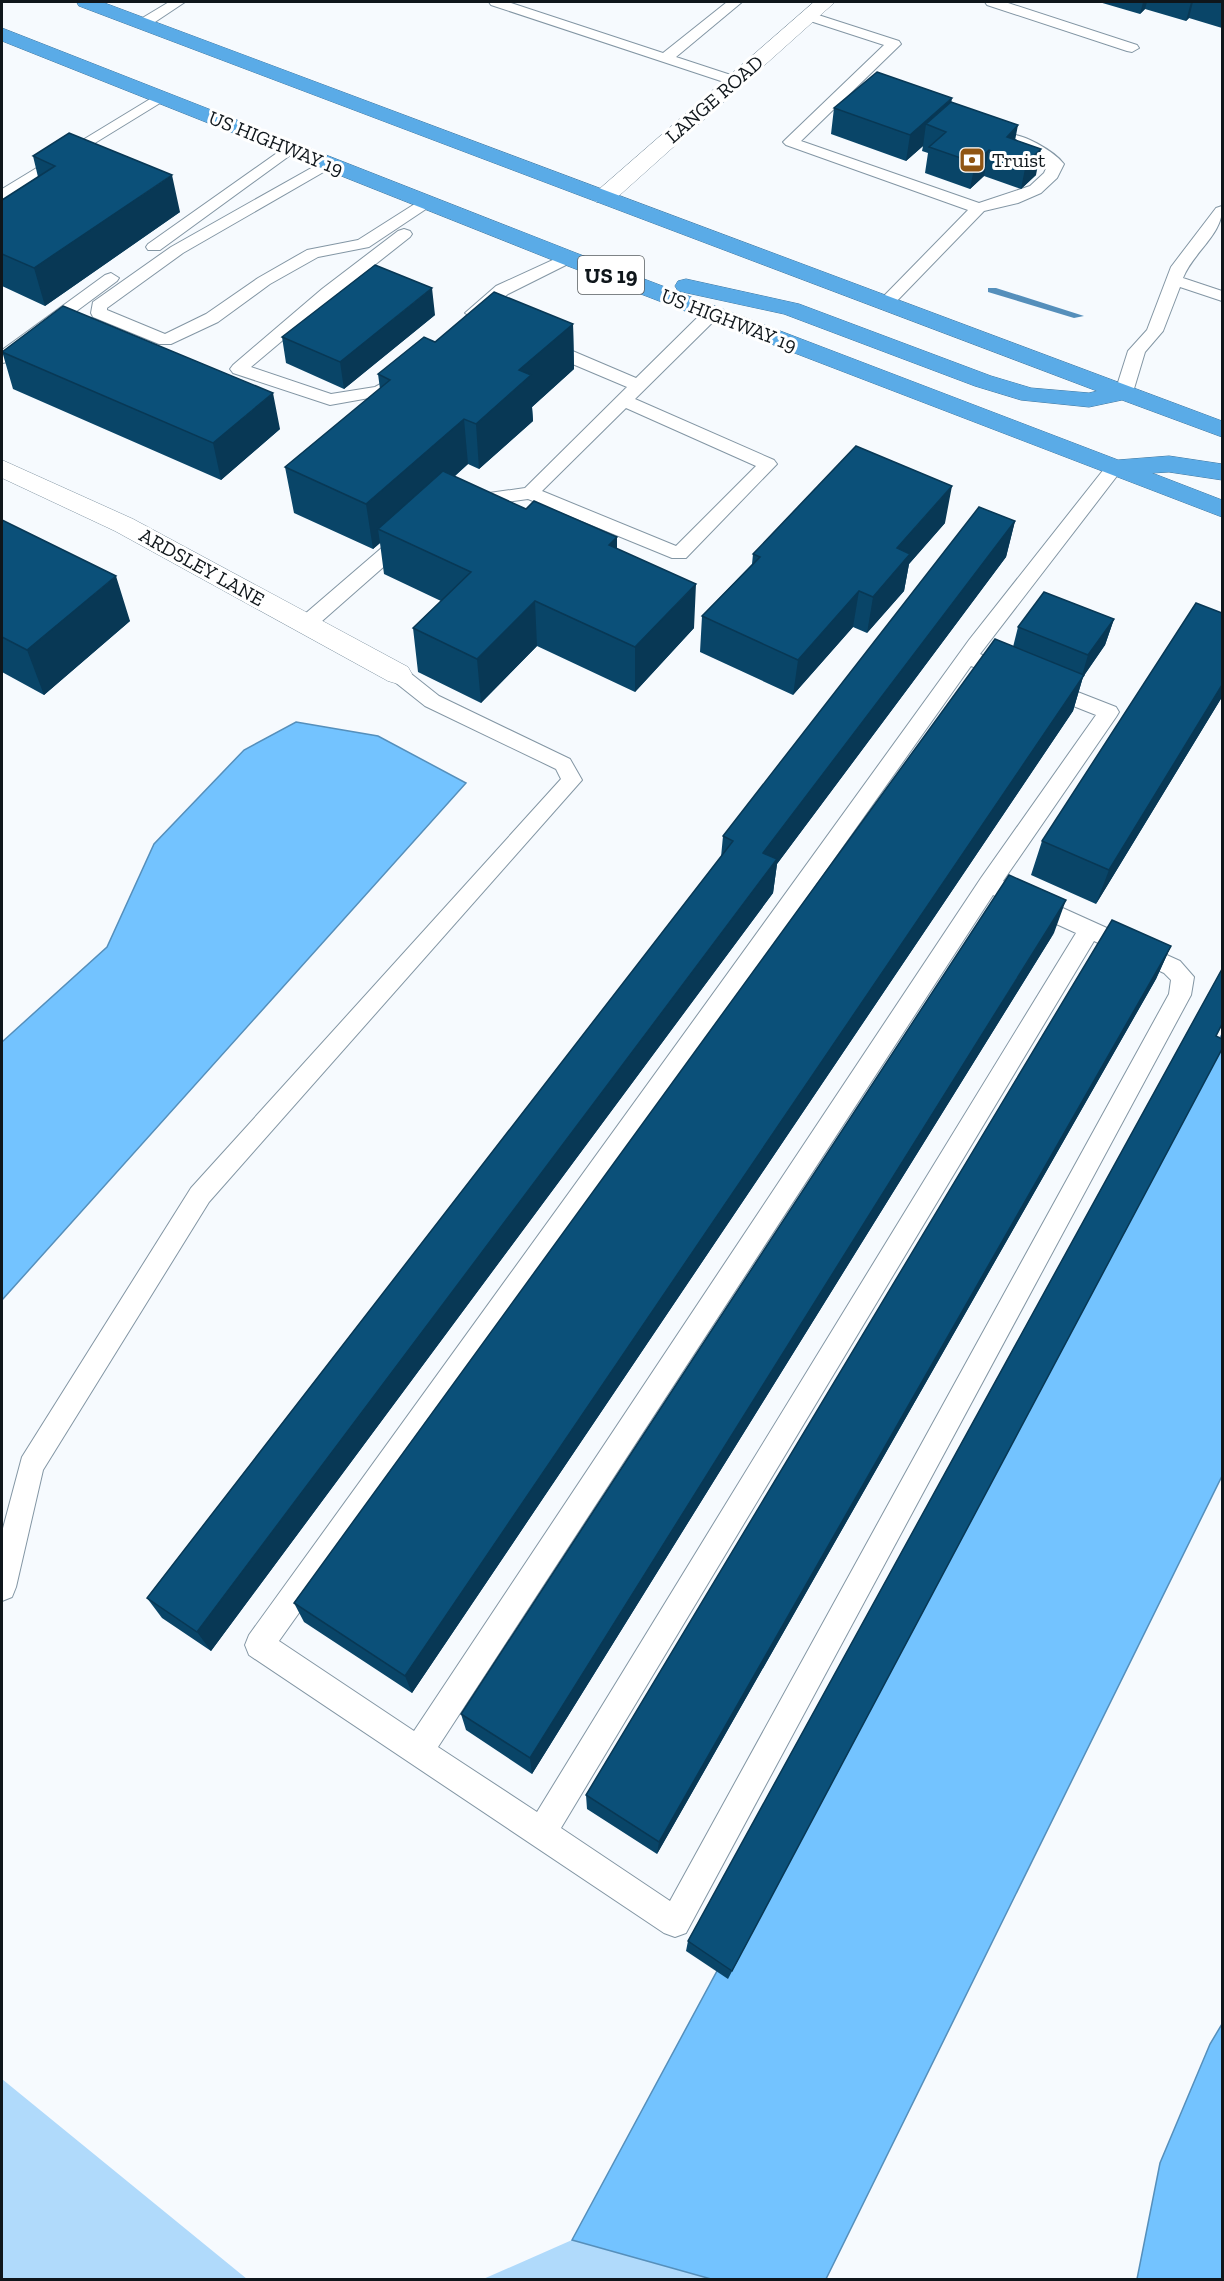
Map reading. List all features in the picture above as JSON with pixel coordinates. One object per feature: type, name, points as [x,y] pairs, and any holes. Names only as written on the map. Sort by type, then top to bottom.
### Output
[{"type":"highway","points":[[86,2],[1222,429]]},
{"type":"highway","name":"US HIGHWAY 19","points":[[2,34],[573,260],[1222,509]]},
{"type":"highway","points":[[573,260],[791,309],[983,381],[1029,395],[1089,400],[1124,392]]},
{"type":"highway","points":[[1114,468],[1169,464],[1222,472]]},
{"type":"street","name":"LANGE ROAD","points":[[604,197],[825,2]]},
{"type":"street","name":"ARDSLEY LANE","points":[[2,468],[124,525],[398,674]]},
{"type":"lane","points":[[144,23],[178,2]]},
{"type":"lane","points":[[496,2],[735,81]]},
{"type":"lane","points":[[665,58],[735,2]]},
{"type":"lane","points":[[993,2],[1132,48]]},
{"type":"lane","points":[[809,15],[894,44],[790,142],[978,208]]},
{"type":"lane","points":[[854,82],[876,89]]},
{"type":"lane","points":[[2,195],[160,97]]},
{"type":"lane","points":[[886,302],[978,208],[1018,198],[1039,187],[1054,173],[1056,164],[1048,155],[995,132]]},
{"type":"lane","points":[[2,358],[291,148]]},
{"type":"lane","points":[[328,163],[177,250],[99,306],[99,313],[165,340],[213,318],[264,281],[313,254],[363,244],[434,205]]},
{"type":"lane","points":[[419,366],[380,391],[330,400],[239,369],[434,205]]},
{"type":"lane","points":[[1124,392],[1137,351],[1155,331],[1179,267],[1222,211]]},
{"type":"lane","points":[[493,323],[468,318],[502,290],[573,260]]},
{"type":"lane","points":[[1174,280],[1222,296]]},
{"type":"lane","points":[[530,493],[712,313]]},
{"type":"lane","points":[[524,337],[640,386]]},
{"type":"lane","points":[[448,504],[530,493],[679,554],[768,464],[624,401]]},
{"type":"lane","points":[[989,884],[1173,967],[1183,977],[1180,995],[675,1922],[259,1645],[968,657],[1114,468]]},
{"type":"lane","points":[[306,624],[421,525]]},
{"type":"lane","points":[[418,1751],[989,884],[1109,712],[968,657]]},
{"type":"lane","points":[[2,1587],[31,1466],[200,1195],[572,780],[563,764],[432,701],[398,674]]},
{"type":"lane","points":[[541,1833],[1090,929]]},
{"type":"shaded area","points":[[2,2079],[247,2279],[2,2279]]},
{"type":"shaded area","points":[[572,2240],[711,2279],[481,2280]]},
{"type":"water","points":[[296,722],[378,736],[466,783],[2,1300],[2,1042],[107,947],[154,844],[244,750]]},
{"type":"water","points":[[1222,1034],[1222,1476],[826,2279],[711,2279],[572,2240]]},
{"type":"water","points":[[1222,2024],[1222,2279],[1137,2279],[1160,2163],[1210,2044]]},
{"type":"building","points":[[877,72],[952,98],[910,135],[834,108]]},
{"type":"building","points":[[951,102],[1018,125],[1007,137],[1041,149],[1026,163],[989,150],[975,163],[929,147],[946,132],[926,124]]},
{"type":"building","points":[[69,133],[172,175],[34,268],[2,254],[2,200],[55,166],[33,156]]},
{"type":"building","points":[[375,265],[432,288],[340,362],[282,337]]},
{"type":"building","points":[[494,292],[573,324],[519,370],[531,375],[476,424],[464,419],[366,504],[285,467],[390,380],[378,374],[424,337],[435,342]]},
{"type":"building","points":[[63,306],[273,393],[213,443],[2,352]]},
{"type":"building","points":[[856,446],[952,486],[897,548],[910,554],[873,597],[859,591],[798,660],[702,616],[760,557],[753,554]]},
{"type":"building","points":[[443,471],[526,509],[534,501],[617,537],[609,545],[696,584],[635,647],[535,601],[477,659],[413,628],[471,572],[378,529]]},
{"type":"building","points":[[979,507],[1015,521],[763,853],[777,859],[197,1632],[147,1598],[733,841],[723,836]]},
{"type":"building","points":[[2,520],[116,576],[27,650],[2,637]]},
{"type":"building","points":[[1044,592],[1114,619],[1088,655],[1018,627]]},
{"type":"building","points":[[1196,603],[1222,613],[1222,685],[1109,870],[1042,841]]},
{"type":"building","points":[[995,639],[1084,675],[405,1676],[294,1603]]},
{"type":"building","points":[[1009,875],[1066,900],[530,1758],[461,1714]]},
{"type":"building","points":[[1112,920],[1171,946],[659,1842],[586,1795]]},
{"type":"building","points":[[1222,969],[1222,1024],[1216,1036],[1222,1039],[1222,1049],[732,1971],[688,1941]]},
{"type":"waterway","points":[[992,290],[1078,316]]},
{"type":"place","name":"Truist","points":[[972,160]]}]
